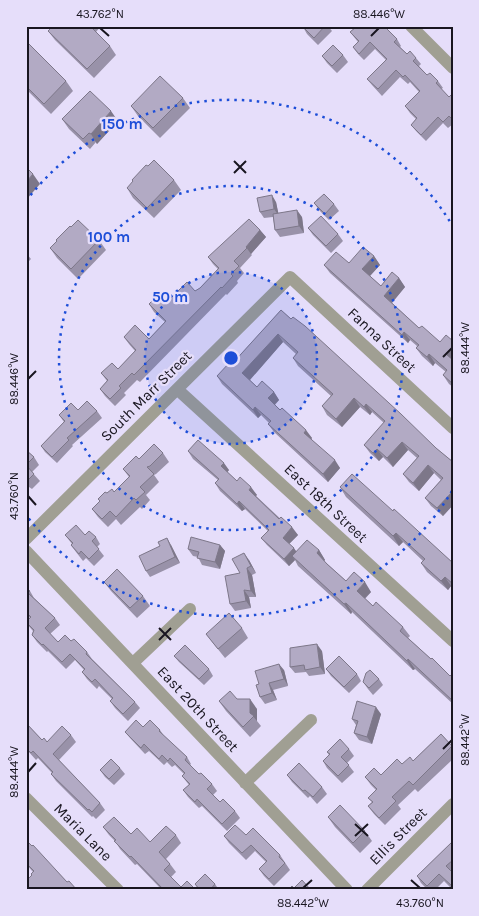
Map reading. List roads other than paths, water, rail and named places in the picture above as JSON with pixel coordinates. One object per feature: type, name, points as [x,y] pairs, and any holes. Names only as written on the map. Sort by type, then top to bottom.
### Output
[{"type":"street","points":[[412,26],[453,68]]},
{"type":"street","name":"South Marr Street","points":[[26,539],[290,277]]},
{"type":"street","name":"Fanna Street","points":[[290,277],[453,428]]},
{"type":"street","name":"East 18th Street","points":[[177,389],[453,641]]},
{"type":"street","name":"East 20th Street","points":[[26,551],[347,890]]},
{"type":"street","points":[[133,663],[190,609]]},
{"type":"street","points":[[245,783],[311,720]]},
{"type":"street","name":"Maria Lane","points":[[26,798],[118,890]]},
{"type":"street","name":"Ellis Street","points":[[367,890],[453,804]]}]
